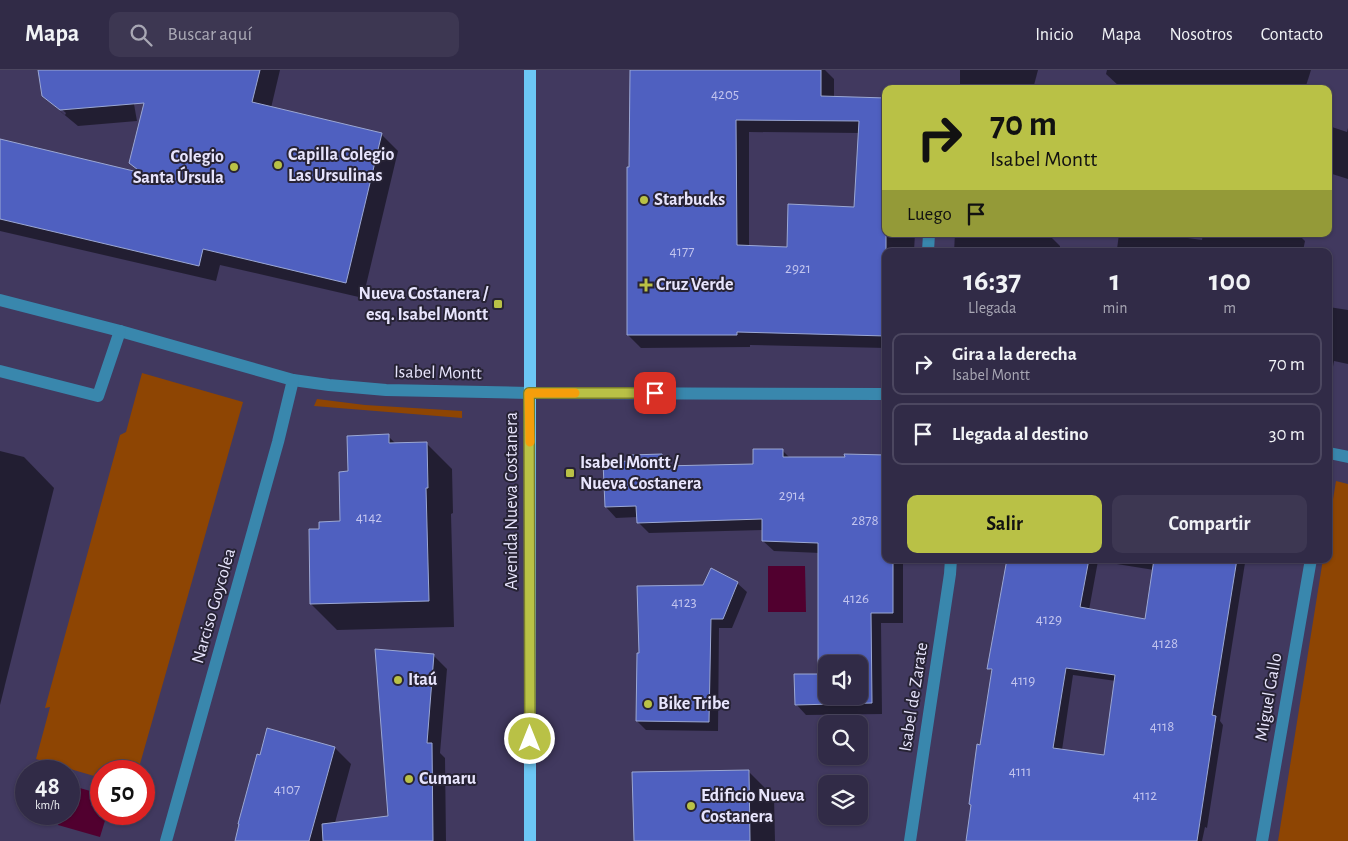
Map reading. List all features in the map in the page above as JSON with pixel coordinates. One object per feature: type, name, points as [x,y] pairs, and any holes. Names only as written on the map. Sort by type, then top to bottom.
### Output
[{"type":"main road","name":"Avenida Nueva Costanera","points":[[530,70],[530,841]]},
{"type":"street","name":"Isabel Montt","points":[[0,300],[120,331],[292,380],[328,385],[386,390],[529,393],[882,394]]},
{"type":"street","points":[[0,371],[98,396],[120,331]]},
{"type":"street","name":"Narciso Goycolea","points":[[166,841],[278,442],[292,380]]},
{"type":"street","points":[[1332,454],[1348,457]]},
{"type":"street","name":"Isabel de Zarate","points":[[910,841],[951,563]]},
{"type":"street","name":"Miguel Gallo","points":[[1262,841],[1309,563]]},
{"type":"shaded area","points":[[142,373],[243,402],[141,760],[90,760],[90,775],[80,772],[80,760],[36,759],[50,707],[45,708],[120,435],[126,432]]},
{"type":"shaded area","points":[[317,399],[365,405],[462,411],[462,418],[314,406]]},
{"type":"shaded area","points":[[1336,481],[1348,484],[1348,841],[1278,841],[1322,563],[1332,563],[1332,506]]},
{"type":"shaded area","points":[[768,566],[805,566],[806,612],[768,612]]},
{"type":"shaded area","points":[[80,788],[90,791],[90,825],[104,825],[100,837],[58,825],[80,825]]},
{"type":"building","points":[[38,70],[260,70],[252,102],[382,133],[346,283],[203,249],[199,266],[0,219],[0,139],[142,173],[129,163],[144,103],[60,110],[42,96]]},
{"type":"building","points":[[630,70],[821,70],[821,96],[882,98],[882,237],[886,237],[886,248],[882,248],[882,336],[737,332],[737,335],[627,335],[627,167],[629,167]],"holes":[[[736,120],[859,121],[854,207],[788,204],[787,247],[737,245]]]},
{"type":"building","points":[[389,434],[389,443],[427,442],[428,488],[426,488],[429,601],[310,604],[309,529],[319,529],[319,522],[340,521],[339,472],[348,471],[347,436]]},
{"type":"building","points":[[753,449],[783,449],[783,457],[845,457],[844,454],[882,455],[882,563],[893,563],[893,613],[871,613],[872,703],[868,703],[868,655],[818,655],[818,543],[762,541],[762,519],[637,523],[636,506],[605,507],[603,462],[631,461],[631,455],[662,454],[662,466],[753,464]]},
{"type":"building","points":[[1006,563],[1088,563],[1080,607],[1145,619],[1153,563],[1236,563],[1212,715],[1216,716],[1197,841],[966,841],[977,744],[980,745],[992,669],[987,669]],"holes":[[[1066,668],[1115,675],[1104,755],[1053,748]]]},
{"type":"building","points":[[711,568],[738,582],[723,619],[711,619],[709,722],[636,721],[637,653],[639,653],[637,586],[703,585]]},
{"type":"building","points":[[375,649],[434,654],[427,743],[432,743],[433,841],[323,841],[322,824],[388,816]]},
{"type":"building","points":[[794,674],[818,674],[818,704],[795,705]]},
{"type":"building","points":[[267,728],[335,747],[309,841],[235,841],[257,754],[260,755]]},
{"type":"building","name":"Edificio Nueva Costanera","points":[[749,770],[750,841],[634,841],[632,772]]},
{"type":"slow traffic","points":[[530,442],[529,393],[575,393]]},
{"type":"place","name":"Capilla Colegio Las Ursulinas","points":[[278,165]]},
{"type":"place","name":"Colegio Santa Úrsula","points":[[234,167]]},
{"type":"place","name":"Starbucks","points":[[644,200]]},
{"type":"place","name":"Cruz Verde","points":[[646,285]]},
{"type":"place","name":"Nueva Costanera / esq. Isabel Montt","points":[[498,304]]},
{"type":"place","name":"Isabel Montt / Nueva Costanera","points":[[570,473]]},
{"type":"place","name":"Itaú","points":[[398,680]]},
{"type":"place","name":"Bike Tribe","points":[[648,704]]},
{"type":"place","name":"Cumaru","points":[[409,779]]},
{"type":"place","name":"Edificio Nueva Costanera","points":[[691,806]]},
{"type":"route","points":[[530,739],[529,393],[655,393]]}]
